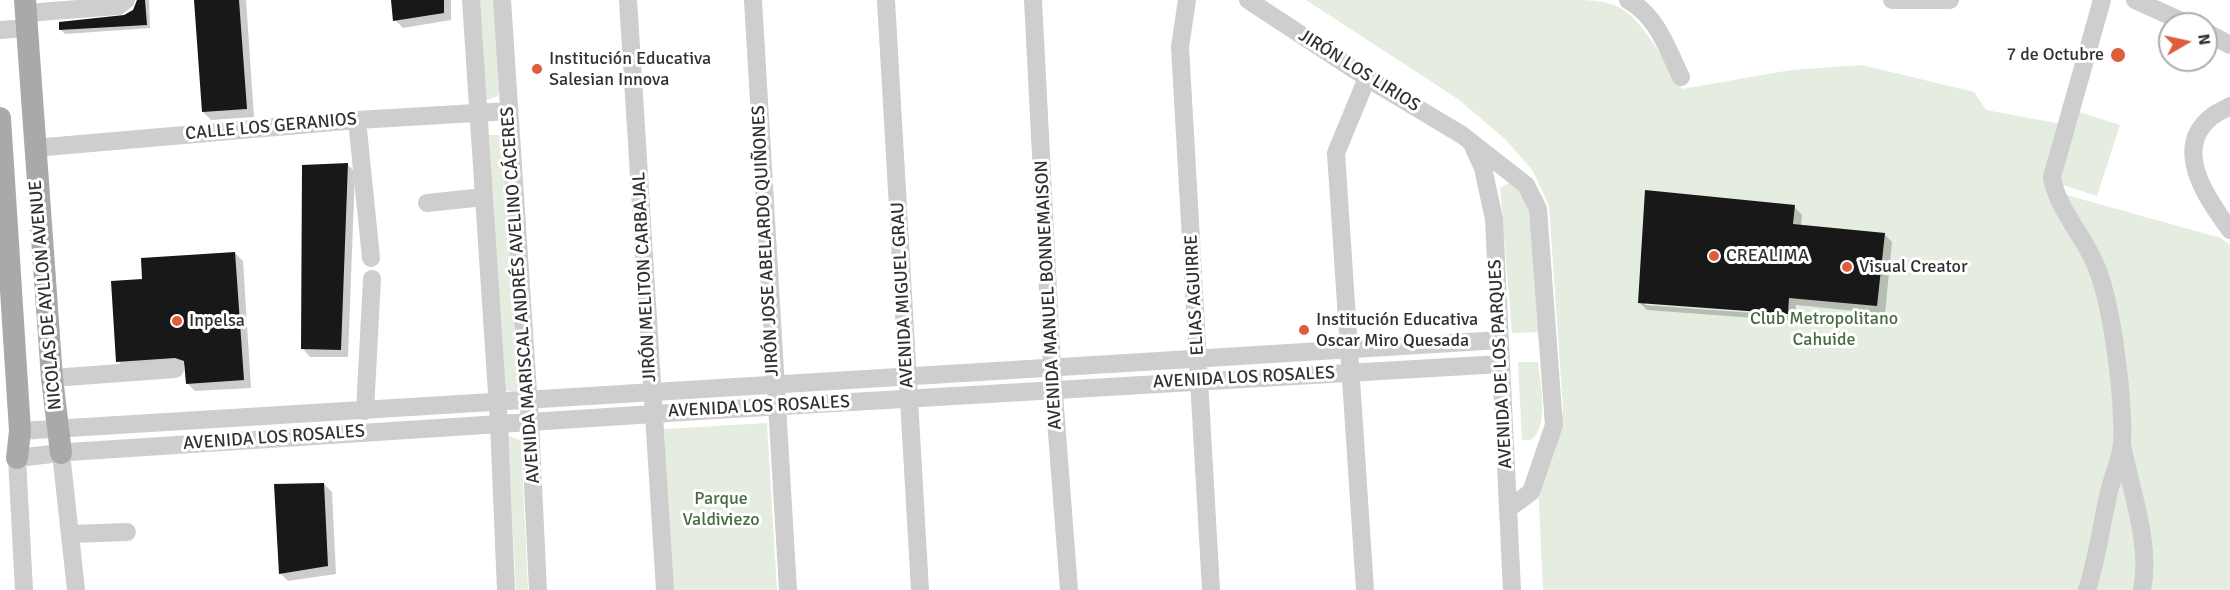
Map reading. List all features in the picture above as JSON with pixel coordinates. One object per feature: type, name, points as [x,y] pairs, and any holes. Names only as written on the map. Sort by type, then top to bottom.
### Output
[{"type":"main road","name":"NICOLAS DE AYLLON AVENUE","points":[[26,14],[52,378],[61,453]]},
{"type":"main road","name":"NICOLAS DE AYLLON AVENUE","points":[[0,118],[6,290],[20,431],[17,458]]},
{"type":"street","points":[[0,30],[26,14],[118,6],[126,0]]},
{"type":"street","name":"AVENIDA MARISCAL ANDRÉS AVELINO CÁCERES","points":[[471,0],[499,424],[506,590]]},
{"type":"street","name":"AVENIDA MARISCAL ANDRÉS AVELINO CÁCERES","points":[[502,0],[529,401],[538,590]]},
{"type":"street","name":"JIRÓN MELITON CARBAJAL","points":[[628,0],[665,590]]},
{"type":"street","name":"JIRÓN JOSE ABELARDO QUIÑONES","points":[[753,0],[774,386],[788,590]]},
{"type":"street","name":"AVENIDA MIGUEL GRAU","points":[[886,0],[920,590]]},
{"type":"street","name":"AVENIDA MANUEL BONNEMAISON","points":[[1033,0],[1052,368],[1069,590]]},
{"type":"street","name":"ELIAS AGUIRRE","points":[[1187,0],[1180,47],[1211,590]]},
{"type":"street","name":"JIRÓN LOS LIRIOS","points":[[1248,0],[1367,78],[1450,127],[1526,185],[1538,209],[1554,425],[1531,492],[1508,509]]},
{"type":"street","points":[[1628,0],[1644,9],[1681,77]]},
{"type":"street","points":[[1893,0],[1950,0]]},
{"type":"street","points":[[2102,0],[2052,177],[2055,196],[2082,239],[2098,271],[2118,375],[2122,445],[2144,546],[2146,566],[2142,590]]},
{"type":"street","points":[[2135,0],[2162,12]]},
{"type":"street","points":[[1365,590],[1336,153],[1367,78]]},
{"type":"street","points":[[2230,106],[2210,118],[2198,132],[2192,146],[2195,169],[2204,191],[2230,230]]},
{"type":"street","name":"CALLE LOS GERANIOS","points":[[34,148],[357,120],[509,111]]},
{"type":"street","points":[[357,120],[371,258]]},
{"type":"street","name":"AVENIDA DE LOS PARQUES","points":[[1471,142],[1483,168],[1494,219],[1512,590]]},
{"type":"street","points":[[427,203],[484,197]]},
{"type":"street","points":[[365,411],[372,279]]},
{"type":"street","name":"AVENIDA LOS ROSALES","points":[[20,431],[1500,340]]},
{"type":"street","name":"AVENIDA LOS ROSALES","points":[[17,458],[61,453],[776,406],[1501,364]]},
{"type":"street","points":[[52,378],[175,369]]},
{"type":"street","points":[[2087,590],[2096,564],[2108,494],[2122,445]]},
{"type":"street","name":"NICOLAS DE AYLLON AVENUE","points":[[61,453],[72,534],[76,590]]},
{"type":"street","name":"NICOLAS DE AYLLON AVENUE","points":[[17,458],[24,590]]},
{"type":"street","points":[[72,534],[127,532]]},
{"type":"green space","points":[[477,0],[494,0],[500,88],[498,96],[487,100],[483,91]]},
{"type":"green space","name":"Club Metropolitano Cahuide","points":[[1306,0],[1599,1],[1613,5],[1631,15],[1655,45],[1682,89],[1791,70],[1862,65],[1974,92],[1986,110],[2061,124],[2045,189],[2221,238],[2230,245],[2230,590],[1543,590],[1538,484],[1561,430],[1563,409],[1549,206],[1533,171],[1506,140],[1458,99]]},
{"type":"green space","points":[[2079,112],[2120,125],[2097,196],[2057,183]]},
{"type":"green space","points":[[489,135],[505,135],[519,392],[504,391]]},
{"type":"green space","points":[[1509,183],[1522,193],[1531,211],[1541,332],[1512,333],[1500,188]]},
{"type":"green space","points":[[1518,362],[1538,362],[1542,392],[1540,425],[1531,440],[1522,440]]},
{"type":"green space","name":"Parque Valdiviezo","points":[[767,423],[777,590],[673,590],[664,429]]},
{"type":"green space","points":[[508,436],[521,440],[528,590],[516,590]]},
{"type":"building","points":[[137,0],[145,0],[147,25],[59,30],[59,22],[124,15],[133,10]]},
{"type":"building","points":[[194,0],[239,0],[247,109],[202,112]]},
{"type":"building","points":[[391,0],[444,0],[444,13],[393,21]]},
{"type":"building","points":[[348,163],[341,350],[301,349],[302,165]]},
{"type":"building","points":[[1645,190],[1795,205],[1793,224],[1885,233],[1877,306],[1789,298],[1788,314],[1638,303]]},
{"type":"building","name":"Inpelsa","points":[[235,252],[244,380],[186,384],[184,361],[175,358],[116,362],[111,281],[142,279],[141,258]]},
{"type":"building","points":[[324,483],[328,566],[279,574],[274,484]]},
{"type":"place","name":"7 de Octubre","points":[[2118,55]]},
{"type":"place","name":"Institución Educativa Salesian Innova","points":[[537,69]]},
{"type":"place","name":"CREALIMA","points":[[1714,256]]},
{"type":"place","name":"Visual Creator","points":[[1847,267]]},
{"type":"place","name":"Inpelsa","points":[[177,321]]},
{"type":"place","name":"Institución Educativa Oscar Miro Quesada","points":[[1304,330]]}]
